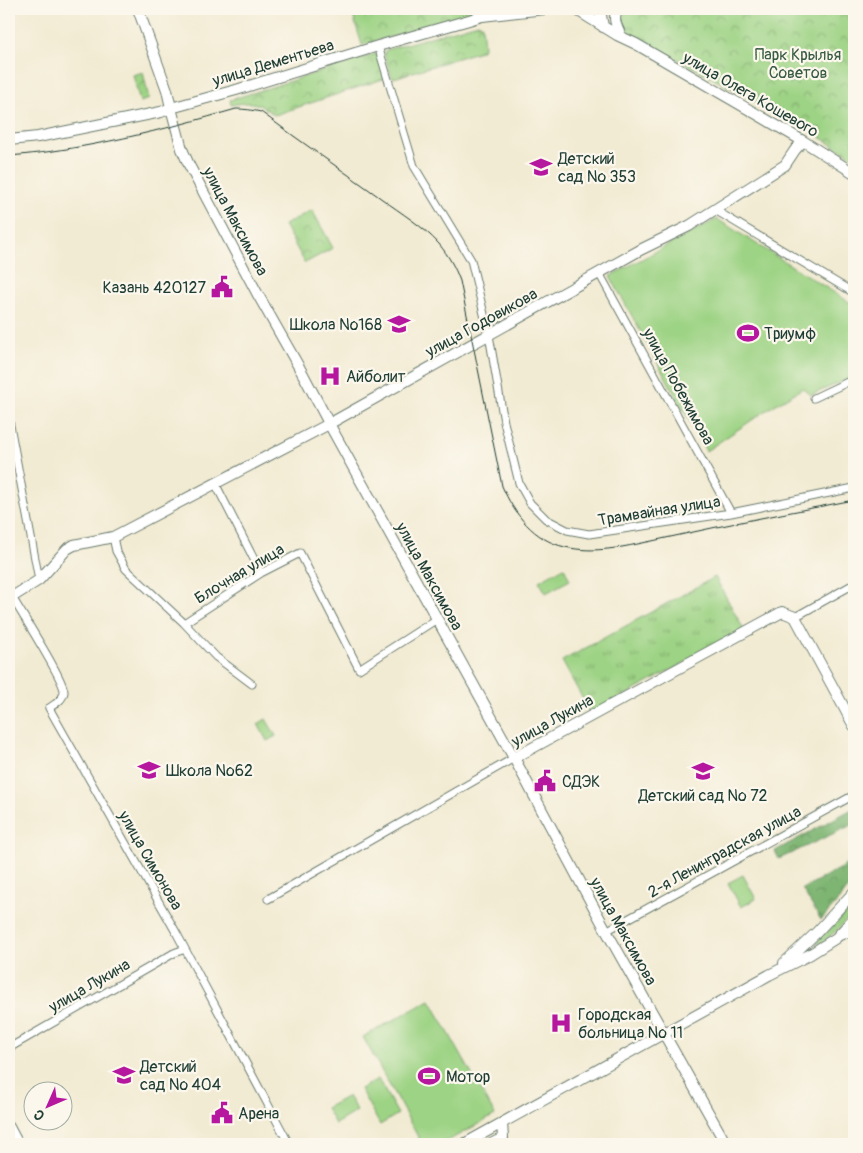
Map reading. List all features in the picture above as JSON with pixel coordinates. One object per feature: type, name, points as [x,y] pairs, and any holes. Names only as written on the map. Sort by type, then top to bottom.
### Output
[{"type":"main road","name":"улица Максимова","points":[[138,9],[167,90],[182,149],[189,165],[257,293],[514,758],[606,931],[726,1144]]},
{"type":"main road","name":"улица Дементьева","points":[[9,140],[56,134],[152,114],[236,90],[485,12],[545,9]]},
{"type":"main road","name":"улица Олега Кошевого","points":[[575,9],[602,18],[631,41],[803,141],[854,173]]},
{"type":"main road","name":"улица Олега Кошевого","points":[[586,9],[602,18],[631,41]]},
{"type":"main road","points":[[618,9],[615,16],[619,31]]},
{"type":"main road","name":"улица Годовикова","points":[[10,598],[38,580],[67,549],[74,545],[113,537],[329,424],[642,249],[689,226],[785,165],[803,141]]},
{"type":"main road","name":"улица Лукина","points":[[514,758],[782,612],[795,617]]},
{"type":"main road","points":[[795,617],[854,726]]},
{"type":"main road","points":[[769,975],[817,932],[854,892]]},
{"type":"main road","points":[[464,1144],[769,975],[809,955],[836,938],[854,918]]},
{"type":"main road","points":[[491,1144],[504,1141],[502,1123]]},
{"type":"main road","points":[[9,1127],[18,1144]]},
{"type":"street","name":"Трамвайная улица","points":[[378,46],[414,166],[471,260],[489,335],[504,422],[520,483],[530,503],[546,520],[567,530],[589,534],[731,513],[854,488]]},
{"type":"street","points":[[715,210],[854,293]]},
{"type":"street","name":"улица Побежимова","points":[[599,273],[731,513]]},
{"type":"street","points":[[814,398],[854,379]]},
{"type":"street","points":[[9,420],[38,580]]},
{"type":"street","points":[[215,483],[261,573]]},
{"type":"street","points":[[113,537],[116,551],[126,569],[184,622],[216,657],[252,684]]},
{"type":"street","name":"Блочная улица","points":[[184,622],[261,573],[300,553],[359,669],[437,619]]},
{"type":"street","name":"улица Лукина","points":[[795,617],[854,584]]},
{"type":"street","name":"улица Симонова","points":[[10,598],[52,664],[64,688],[64,694],[61,699],[49,708],[185,949],[289,1144]]},
{"type":"street","name":"улица Лукина","points":[[268,899],[514,758]]},
{"type":"street","name":"2-я Ленинградская улица","points":[[606,931],[854,795]]},
{"type":"street","points":[[836,938],[854,932]]},
{"type":"street","name":"улица Лукина","points":[[9,1048],[174,953],[185,949]]},
{"type":"green space","points":[[351,9],[483,9],[479,12],[362,45]]},
{"type":"green space","name":"Парк Крылья Советов","points":[[631,9],[854,9],[854,158],[810,131],[632,34],[622,22],[623,13]]},
{"type":"green space","points":[[478,23],[482,25],[484,48],[480,51],[394,78],[392,77],[384,54],[386,50]]},
{"type":"green space","points":[[379,53],[385,77],[383,79],[275,115],[263,107],[251,103],[231,105],[230,100]]},
{"type":"green space","points":[[143,72],[149,99],[140,102],[133,75]]},
{"type":"green space","points":[[312,210],[333,248],[305,263],[284,225]]},
{"type":"green space","name":"Триумф","points":[[717,219],[854,305],[854,375],[811,395],[803,388],[706,451],[610,276]]},
{"type":"green space","points":[[564,567],[570,580],[546,593],[539,581]]},
{"type":"green space","points":[[715,577],[744,630],[591,714],[562,661]]},
{"type":"green space","points":[[266,719],[276,736],[267,741],[258,724]]},
{"type":"green space","points":[[854,808],[854,824],[779,859],[775,851]]},
{"type":"green space","points":[[854,856],[854,880],[821,920],[802,889],[846,865]]},
{"type":"green space","points":[[743,875],[756,899],[741,907],[728,883]]},
{"type":"green space","points":[[854,903],[854,912],[836,931],[817,944],[816,943],[839,921]]},
{"type":"green space","name":"Мотор","points":[[430,1000],[495,1115],[442,1144],[422,1144],[363,1037]]},
{"type":"green space","points":[[378,1079],[398,1114],[380,1125],[360,1089]]},
{"type":"green space","points":[[348,1096],[357,1111],[335,1124],[326,1108]]},
{"type":"tram line","points":[[9,156],[66,149],[124,138],[236,109],[261,112],[419,226],[433,237],[445,252],[454,266],[460,281],[502,486],[519,516],[526,524],[554,544],[587,550],[620,547],[854,500]]},
{"type":"tram line","points":[[9,1134],[15,1144]]},
{"type":"place","name":"Детский сад № 353","points":[[541,167]]},
{"type":"place","name":"Казань 420127","points":[[222,287]]},
{"type":"place","name":"Школа №168","points":[[399,324]]},
{"type":"place","name":"Триумф","points":[[748,333]]},
{"type":"place","name":"Айболит","points":[[330,376]]},
{"type":"place","name":"Школа №62","points":[[149,770]]},
{"type":"place","name":"Детский сад № 72","points":[[703,771]]},
{"type":"place","name":"СДЭК","points":[[545,781]]},
{"type":"place","name":"Городская больница № 11","points":[[561,1023]]},
{"type":"place","name":"Детский сад № 404","points":[[124,1075]]},
{"type":"place","name":"Мотор","points":[[429,1076]]},
{"type":"place","name":"Арена","points":[[222,1113]]}]
